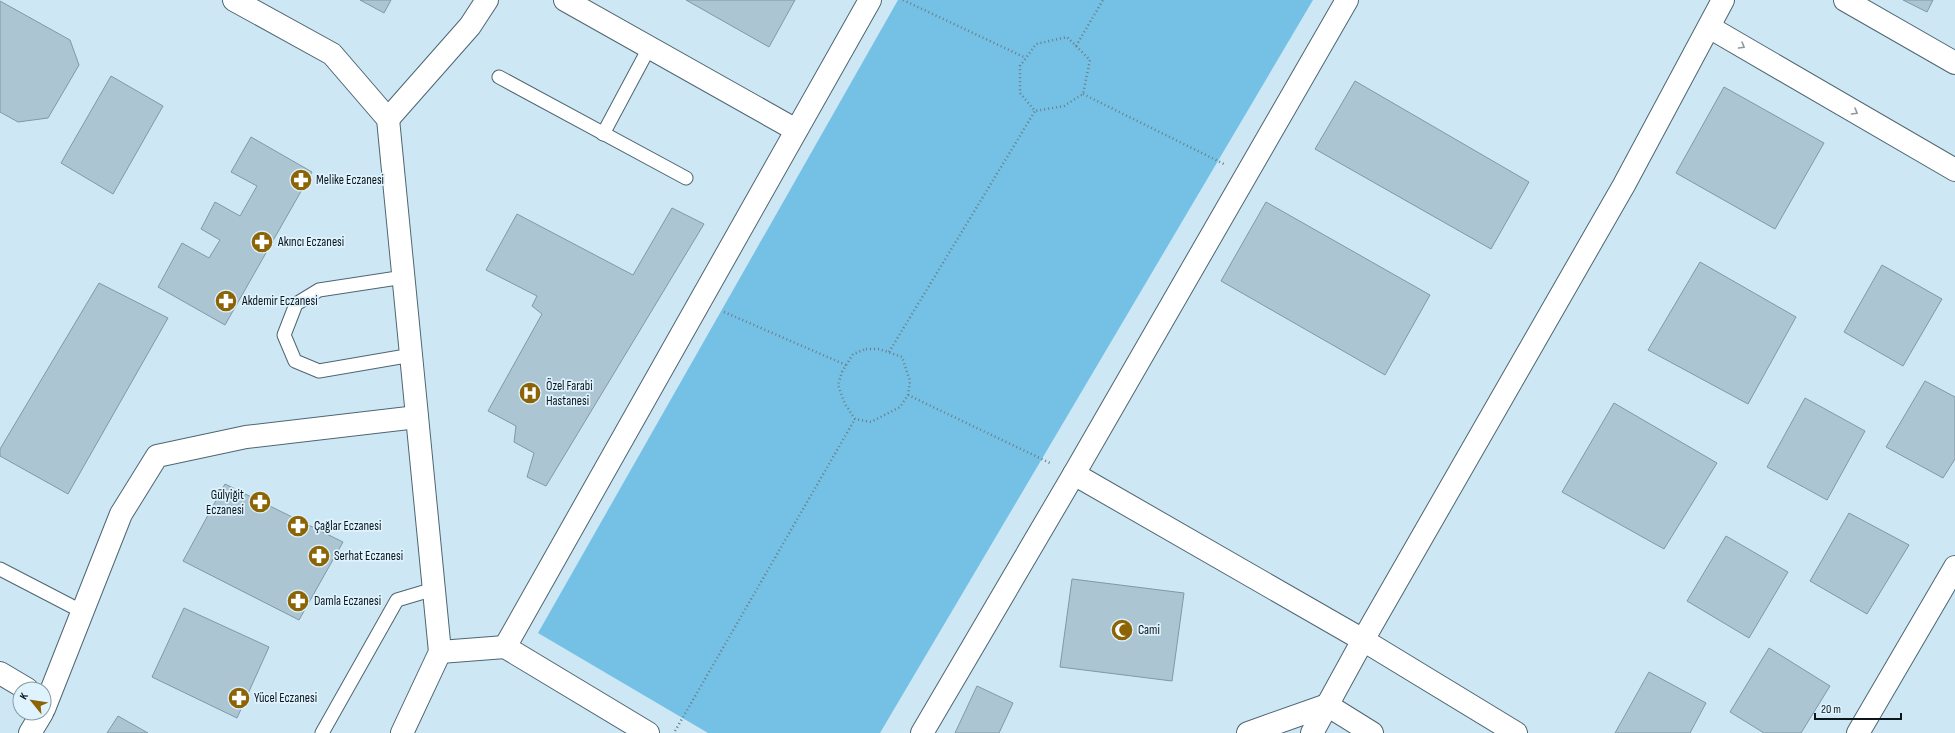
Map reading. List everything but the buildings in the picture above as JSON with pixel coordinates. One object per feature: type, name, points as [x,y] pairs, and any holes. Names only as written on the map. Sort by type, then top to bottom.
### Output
[{"type":"street","points":[[234,0],[332,54],[388,119],[440,652],[402,733]]},
{"type":"street","points":[[388,119],[470,26],[487,0]]},
{"type":"street","points":[[564,0],[796,130]]},
{"type":"street","points":[[505,647],[870,0]]},
{"type":"street","points":[[922,733],[1074,474],[1347,0]]},
{"type":"street","points":[[1312,733],[1363,640],[1624,185],[1724,0]]},
{"type":"street","points":[[1845,0],[1955,63]]},
{"type":"street","points":[[1709,27],[1955,170]]},
{"type":"street","points":[[52,686],[121,514],[156,456],[246,437],[417,416]]},
{"type":"street","points":[[1074,474],[1363,640],[1516,733]]},
{"type":"street","points":[[1858,733],[1955,567]]},
{"type":"street","points":[[440,652],[505,647],[648,733]]},
{"type":"street","points":[[0,673],[14,681]]},
{"type":"street","points":[[1248,733],[1327,705]]},
{"type":"street","points":[[1327,705],[1372,733]]},
{"type":"street","points":[[30,733],[36,721]]},
{"type":"lane","points":[[603,134],[649,48]]},
{"type":"lane","points":[[498,76],[686,178]]},
{"type":"lane","points":[[404,277],[320,290],[296,304],[284,335],[295,361],[319,371],[412,354]]},
{"type":"lane","points":[[0,569],[82,611]]},
{"type":"lane","points":[[322,733],[397,600],[434,589]]},
{"type":"path","points":[[903,0],[1026,58]]},
{"type":"path","points":[[1076,46],[1103,0]]},
{"type":"path","points":[[889,352],[1036,111],[1064,106],[1083,94],[1090,60],[1068,37],[1036,44],[1020,66],[1020,93],[1036,111]]},
{"type":"path","points":[[1083,94],[1247,175]]},
{"type":"path","points":[[700,302],[846,365]]},
{"type":"path","points":[[866,349],[879,349],[902,357],[910,381],[908,395],[900,407],[891,413],[871,422],[855,419],[845,404],[838,385],[846,365],[853,354],[866,349]]},
{"type":"path","points":[[908,395],[1074,474]]},
{"type":"path","points":[[674,733],[855,419]]},
{"type":"shaded area","points":[[898,0],[1313,0],[880,733],[708,733],[538,633]]},
{"type":"place","name":"Melike Eczanesi","points":[[301,180]]},
{"type":"place","name":"Akıncı Eczanesi","points":[[262,242]]},
{"type":"place","name":"Akdemir Eczanesi","points":[[226,301]]},
{"type":"place","name":"Özel Farabi Hastanesi","points":[[530,393]]},
{"type":"place","name":"Gülyiğit Eczanesi","points":[[260,502]]},
{"type":"place","name":"Çağlar Eczanesi","points":[[298,526]]},
{"type":"place","name":"Serhat Eczanesi","points":[[319,556]]},
{"type":"place","name":"Damla Eczanesi","points":[[298,601]]},
{"type":"place","name":"Cami","points":[[1122,630]]},
{"type":"place","name":"Yücel Eczanesi","points":[[239,698]]}]
